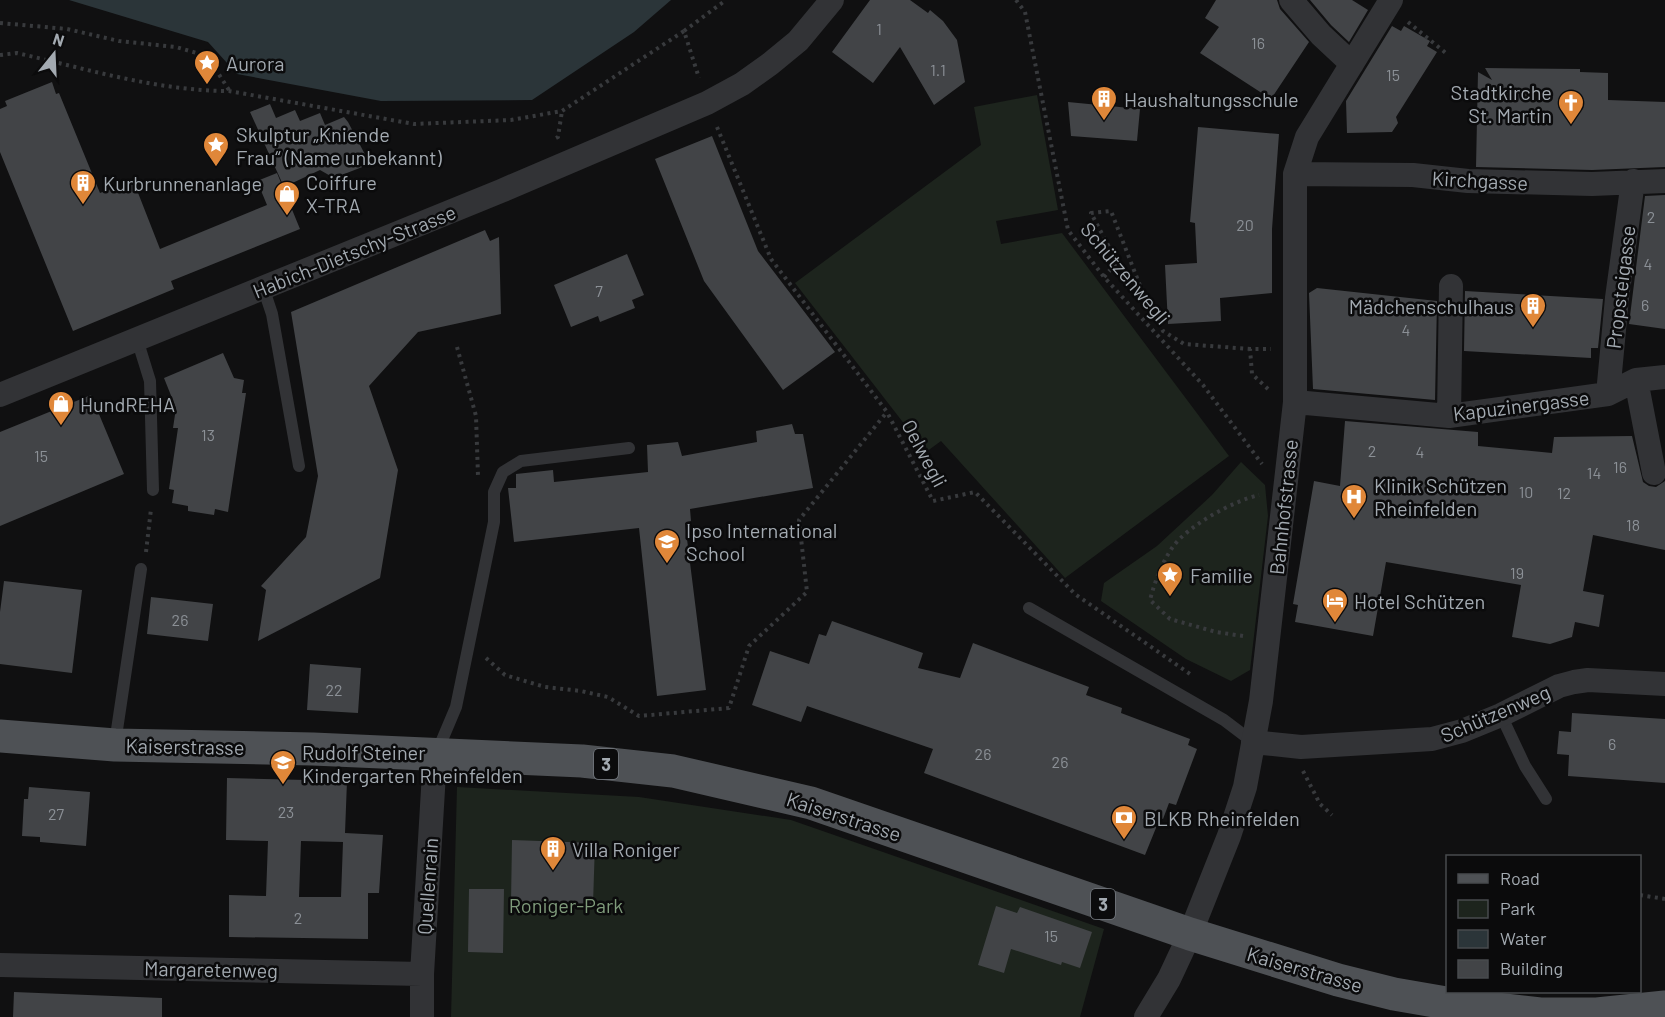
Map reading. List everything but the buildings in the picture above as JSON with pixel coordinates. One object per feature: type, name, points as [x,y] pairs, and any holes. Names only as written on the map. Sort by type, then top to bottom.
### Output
[{"type":"main road","name":"Kaiserstrasse","points":[[0,736],[114,744],[313,749],[582,761],[674,771],[811,803],[1190,934],[1448,1011],[1567,1015],[1665,1007]]},
{"type":"street","name":"Habich-Dietschy-Strasse","points":[[0,395],[490,196],[707,103],[742,84],[798,41],[832,0]]},
{"type":"street","points":[[1292,0],[1321,35],[1352,64]]},
{"type":"street","name":"Bahnhofstrasse","points":[[1146,1017],[1169,979],[1190,934],[1235,817],[1245,787],[1261,701],[1295,402],[1295,174],[1307,137],[1352,64],[1396,8]]},
{"type":"street","name":"Kirchgasse","points":[[1295,174],[1413,175],[1468,181],[1592,184],[1665,181]]},
{"type":"street","name":"Propsteigasse","points":[[1608,394],[1617,298],[1633,181]]},
{"type":"street","points":[[1449,416],[1451,286]]},
{"type":"street","name":"Kapuzinergasse","points":[[1295,402],[1449,416],[1608,394],[1636,381],[1665,377]]},
{"type":"street","points":[[1636,381],[1654,473]]},
{"type":"street","name":"Schützenweg","points":[[1253,742],[1301,747],[1432,739],[1454,734],[1501,715],[1559,686],[1574,682],[1599,680],[1665,684]]},
{"type":"street","name":"Quellenrain","points":[[422,1017],[422,974],[435,756]]},
{"type":"street","name":"Margaretenweg","points":[[0,964],[422,974]]},
{"type":"lane","points":[[263,287],[272,314],[299,466]]},
{"type":"lane","points":[[137,339],[150,381],[153,490]]},
{"type":"lane","points":[[435,756],[456,707],[494,522],[494,492],[503,472],[521,461],[629,447]]},
{"type":"lane","points":[[114,744],[141,569]]},
{"type":"lane","points":[[1029,608],[1224,720],[1253,742]]},
{"type":"lane","points":[[1501,715],[1525,766],[1546,799]]},
{"type":"path","points":[[0,55],[17,53],[137,80],[202,91],[229,91],[414,124],[511,120],[562,111],[684,31],[726,0]]},
{"type":"path","name":"Schützenwegli","points":[[1016,0],[1025,12],[1068,230],[1104,277],[1203,385],[1284,494]]},
{"type":"path","points":[[1396,8],[1448,54]]},
{"type":"path","points":[[0,23],[67,28],[119,41],[176,47],[207,56],[229,91]]},
{"type":"path","name":"Oelwegli","points":[[684,31],[707,103],[771,259],[887,412],[933,501],[975,492],[1075,594],[1193,676]]},
{"type":"path","points":[[1104,277],[1117,262],[1091,213],[1111,211],[1146,301],[1163,331],[1184,344],[1250,349]]},
{"type":"path","points":[[457,347],[476,416],[479,483],[494,492]]},
{"type":"path","points":[[468,653],[483,655],[506,675],[545,687],[608,697],[639,716],[729,708],[749,646],[807,592],[799,520],[887,412]]},
{"type":"path","points":[[141,569],[146,559],[153,490]]},
{"type":"path","points":[[1267,639],[1216,632],[1170,619],[1150,600],[1157,576],[1173,546],[1198,524],[1257,495],[1284,494]]},
{"type":"path","points":[[1301,747],[1301,769],[1320,804],[1332,815]]},
{"type":"path","points":[[1641,895],[1665,899]]},
{"type":"green space","points":[[1037,95],[1058,210],[996,221],[1001,244],[1062,233],[1229,456],[1065,578],[941,441],[926,452],[795,283],[981,145],[974,107]]},
{"type":"green space","points":[[1241,462],[1265,485],[1268,516],[1250,670],[1231,681],[1186,659],[1101,601],[1104,583],[1157,546],[1212,495]]},
{"type":"green space","name":"Roniger-Park","points":[[457,787],[639,797],[791,820],[1104,929],[1080,1017],[451,1017]]},
{"type":"water","points":[[69,0],[671,0],[634,32],[532,100],[381,101],[237,74],[208,42]]},
{"type":"place","name":"Aurora","points":[[207,86]]},
{"type":"place","name":"Haushaltungsschule","points":[[1104,122]]},
{"type":"place","name":"Stadtkirche St. Martin","points":[[1571,126]]},
{"type":"place","name":"Skulptur „Kniende Frau“ (Name unbekannt)","points":[[216,168]]},
{"type":"place","name":"Kurbrunnenanlage","points":[[83,206]]},
{"type":"place","name":"Coiffure X-TRA","points":[[287,217]]},
{"type":"place","name":"Mädchenschulhaus","points":[[1533,329]]},
{"type":"place","name":"HundREHA","points":[[61,427]]},
{"type":"place","name":"Klinik Schützen Rheinfelden","points":[[1354,520]]},
{"type":"place","name":"Ipso International School","points":[[667,565]]},
{"type":"place","name":"Familie","points":[[1170,598]]},
{"type":"place","name":"Hotel Schützen","points":[[1335,624]]},
{"type":"place","name":"Rudolf Steiner Kindergarten Rheinfelden","points":[[283,786]]},
{"type":"place","name":"BLKB Rheinfelden","points":[[1124,841]]},
{"type":"place","name":"Villa Roniger","points":[[553,872]]}]
